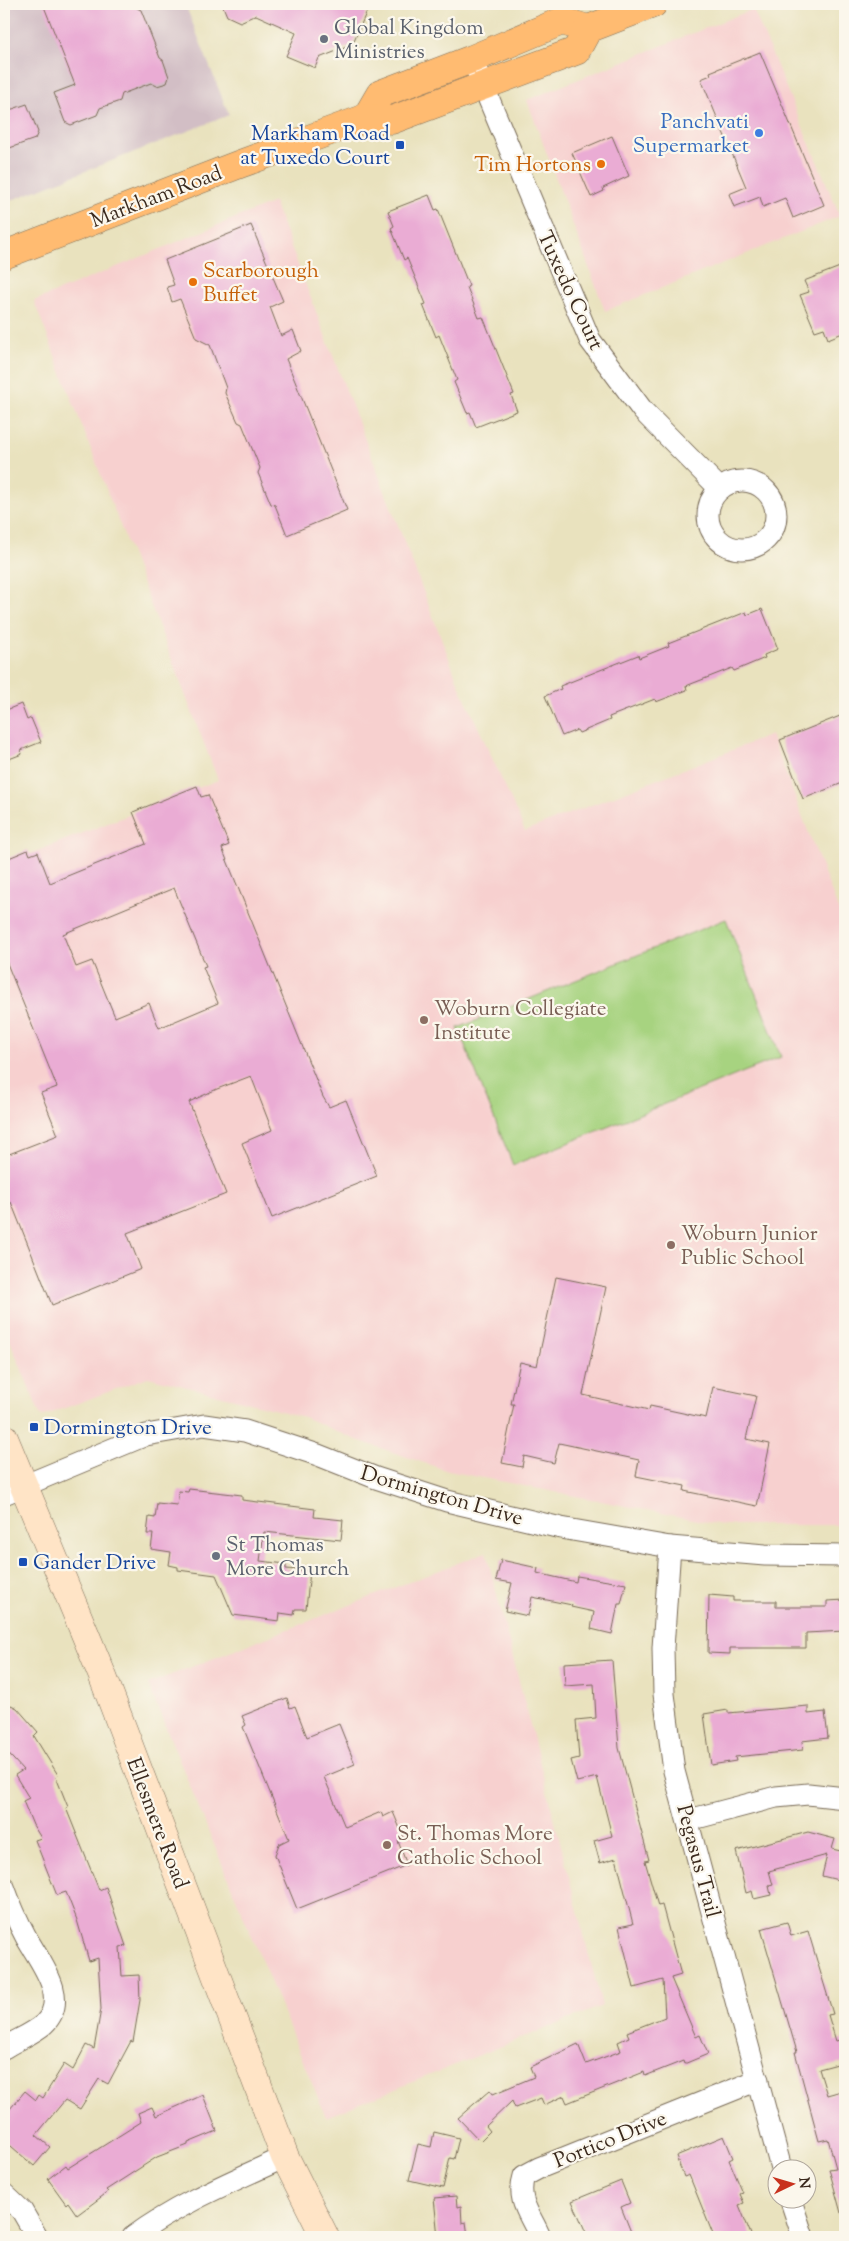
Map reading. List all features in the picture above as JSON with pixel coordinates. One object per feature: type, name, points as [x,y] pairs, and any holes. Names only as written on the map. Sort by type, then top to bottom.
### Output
[{"type":"main road","points":[[366,118],[380,94],[472,60],[562,20],[588,29],[653,4]]},
{"type":"main road","name":"Markham Road","points":[[4,255],[240,164],[366,118],[392,120],[576,51],[588,29]]},
{"type":"main road","name":"Ellesmere Road","points":[[4,1438],[14,1490],[103,1676],[285,2157],[325,2237]]},
{"type":"main road","name":"Ellesmere Road","points":[[310,2208],[318,2237]]},
{"type":"street","name":"Tuxedo Court","points":[[472,60],[590,340],[643,411],[720,489]]},
{"type":"street","name":"Dormington Drive","points":[[14,1490],[146,1435],[191,1426],[212,1426],[258,1435],[318,1455],[376,1478],[447,1501],[561,1528],[670,1547],[765,1555],[845,1556]]},
{"type":"street","name":"Pegasus Trail","points":[[670,1547],[663,1648],[664,1694],[674,1771],[689,1820],[779,2158]]},
{"type":"street","points":[[689,1820],[776,1797],[808,1794],[845,1798]]},
{"type":"street","points":[[4,1887],[11,1909],[51,1982],[54,1998],[52,2012],[44,2024],[4,2048]]},
{"type":"street","name":"Portico Drive","points":[[540,2237],[527,2215],[520,2188],[524,2176],[539,2168],[758,2080]]},
{"type":"street","points":[[134,2237],[158,2220],[196,2198],[285,2157]]},
{"type":"street","points":[[4,2194],[22,2211],[37,2237]]},
{"type":"street","points":[[793,2208],[803,2237]]},
{"type":"shaded area","points":[[4,4],[185,4],[229,115],[4,203]]},
{"type":"shaded area","points":[[753,9],[840,216],[605,311],[527,100]]},
{"type":"shaded area","points":[[274,202],[460,687],[525,831],[771,735],[845,927],[845,1525],[722,1525],[448,1471],[354,1439],[304,1417],[148,1377],[41,1417],[4,1326],[4,864],[218,780],[34,301]]},
{"type":"shaded area","name":"St. Thomas More Catholic School","points":[[486,1552],[602,2006],[326,2117],[148,1684]]},
{"type":"green space","points":[[726,919],[781,1057],[513,1165],[458,1028]]},
{"type":"building","points":[[43,4],[135,4],[141,10],[160,58],[163,60],[169,77],[167,83],[157,86],[151,83],[122,94],[120,101],[100,108],[97,115],[71,125],[65,122],[54,93],[75,85]]},
{"type":"building","name":"Global Kingdom Ministries","points":[[222,4],[370,4],[352,45],[319,58],[315,68],[286,56],[296,33],[256,15],[240,22],[227,16]]},
{"type":"building","name":"Panchvati Supermarket","points":[[760,52],[824,205],[793,218],[785,198],[763,207],[760,197],[734,207],[729,194],[746,187],[701,79],[711,75],[710,72]]},
{"type":"building","points":[[27,104],[38,132],[35,139],[4,150],[4,112]]},
{"type":"building","name":"Tim Hortons","points":[[612,136],[629,176],[603,188],[604,191],[591,197],[572,153]]},
{"type":"building","points":[[429,195],[435,210],[438,209],[469,286],[467,287],[479,318],[483,317],[514,394],[511,395],[517,411],[476,427],[470,412],[467,413],[454,382],[457,380],[439,335],[436,337],[423,305],[426,304],[407,258],[404,260],[391,228],[394,226],[388,211]]},
{"type":"building","points":[[251,225],[283,301],[270,307],[281,336],[293,330],[301,351],[286,359],[347,510],[287,535],[275,505],[271,504],[258,473],[260,468],[242,424],[238,422],[225,393],[226,388],[210,345],[196,338],[180,299],[172,302],[167,287],[174,285],[165,260]]},
{"type":"building","points":[[845,265],[845,332],[828,339],[824,328],[815,331],[800,295],[809,292],[804,281]]},
{"type":"building","points":[[762,609],[778,649],[764,655],[765,658],[734,671],[732,668],[686,686],[687,690],[656,702],[655,699],[609,717],[610,720],[579,733],[577,730],[562,736],[545,696],[561,689],[560,686],[638,655],[639,658],[669,646],[668,643],[746,612],[747,615]]},
{"type":"building","points":[[21,704],[27,720],[31,718],[41,742],[21,750],[22,754],[4,761],[4,711]]},
{"type":"building","points":[[845,714],[845,782],[803,799],[780,740]]},
{"type":"building","points":[[197,786],[201,797],[208,795],[229,845],[222,848],[323,1097],[329,1107],[346,1100],[377,1176],[272,1218],[242,1143],[272,1130],[251,1076],[217,1089],[189,1102],[226,1194],[127,1233],[141,1269],[52,1305],[11,1202],[4,1205],[4,1156],[58,1135],[41,1093],[57,1087],[4,956],[4,860],[28,850],[30,855],[38,852],[50,883],[146,844],[133,812]],"holes":[[[174,888],[206,966],[203,967],[218,1003],[159,1028],[149,1003],[115,1017],[92,961],[76,967],[63,934]]]},
{"type":"building","points":[[556,1277],[606,1287],[583,1395],[649,1410],[650,1406],[706,1418],[713,1387],[756,1396],[746,1439],[770,1444],[757,1506],[684,1491],[685,1486],[636,1476],[639,1460],[559,1443],[554,1463],[524,1456],[522,1467],[502,1463],[520,1362],[537,1366]]},
{"type":"building","name":"St Thomas More Church","points":[[189,1489],[242,1495],[242,1500],[315,1509],[314,1517],[343,1520],[341,1540],[264,1532],[260,1561],[286,1564],[286,1569],[310,1571],[306,1609],[295,1609],[294,1615],[280,1613],[279,1621],[233,1615],[216,1575],[178,1570],[178,1567],[169,1565],[171,1552],[151,1549],[153,1534],[147,1534],[149,1517],[155,1518],[157,1503],[177,1505],[179,1491],[188,1492]]},
{"type":"building","points":[[501,1560],[538,1568],[537,1573],[576,1582],[577,1576],[626,1584],[621,1604],[618,1604],[612,1634],[591,1629],[594,1612],[571,1607],[572,1605],[532,1597],[528,1616],[505,1611],[512,1583],[496,1580]]},
{"type":"building","points":[[709,1595],[733,1597],[733,1601],[776,1601],[776,1607],[827,1607],[827,1601],[845,1600],[845,1631],[806,1633],[806,1648],[730,1648],[730,1654],[708,1653]]},
{"type":"building","points":[[612,1660],[619,1748],[649,1860],[645,1861],[658,1906],[662,1905],[681,1975],[671,1978],[696,2037],[700,2035],[708,2054],[684,2064],[683,2061],[645,2076],[644,2072],[567,2103],[564,2096],[544,2105],[541,2098],[515,2108],[512,2101],[486,2126],[490,2131],[480,2141],[458,2118],[490,2090],[493,2094],[534,2077],[530,2067],[578,2044],[586,2064],[621,2051],[618,2042],[629,2037],[627,2032],[665,2017],[663,1980],[634,1988],[619,1927],[633,1924],[616,1858],[600,1863],[594,1841],[612,1836],[597,1777],[577,1782],[571,1760],[579,1758],[576,1720],[596,1718],[594,1684],[565,1686],[564,1663]]},
{"type":"building","points":[[287,1698],[290,1708],[295,1706],[307,1737],[339,1724],[355,1764],[324,1777],[345,1827],[381,1812],[383,1817],[393,1812],[404,1838],[398,1841],[407,1865],[297,1909],[275,1855],[279,1844],[289,1839],[243,1727],[246,1725],[242,1716]]},
{"type":"building","points":[[11,1705],[17,1708],[38,1732],[34,1736],[58,1775],[56,1777],[68,1807],[66,1808],[99,1890],[106,1887],[126,1946],[120,1947],[122,1976],[139,1975],[140,2000],[133,2042],[131,2041],[108,2084],[99,2079],[80,2109],[65,2100],[36,2135],[50,2147],[34,2166],[4,2140],[4,2116],[25,2091],[36,2100],[39,2095],[43,2098],[64,2064],[73,2070],[86,2045],[94,2049],[101,2009],[98,1958],[89,1961],[77,1920],[66,1892],[57,1895],[56,1893],[35,1840],[41,1838],[33,1825],[23,1801],[29,1798],[15,1775],[23,1770],[4,1749],[4,1711]]},
{"type":"building","points":[[808,1706],[808,1714],[825,1712],[828,1738],[802,1741],[803,1750],[735,1757],[736,1761],[711,1765],[704,1714],[728,1710],[728,1713]]},
{"type":"building","points":[[808,1832],[835,1839],[832,1849],[845,1852],[845,1869],[842,1881],[822,1876],[827,1855],[769,1871],[773,1885],[769,1886],[771,1895],[754,1899],[752,1891],[746,1893],[736,1851]]},
{"type":"building","points":[[787,1922],[791,1936],[808,1931],[833,2014],[828,2015],[836,2041],[843,2039],[845,2049],[845,2062],[819,2069],[827,2095],[845,2090],[845,2212],[841,2213],[829,2169],[836,2168],[828,2139],[819,2141],[795,2052],[797,2052],[761,1929]]},
{"type":"building","points":[[203,2095],[217,2131],[157,2157],[106,2190],[108,2192],[77,2215],[68,2202],[66,2204],[48,2179],[66,2165],[68,2168],[141,2122],[138,2113],[152,2107],[156,2116]]},
{"type":"building","points":[[434,2132],[459,2138],[454,2159],[450,2158],[443,2188],[409,2180],[418,2144],[431,2147]]},
{"type":"building","points":[[724,2136],[733,2158],[729,2160],[743,2193],[740,2194],[744,2203],[739,2205],[752,2237],[714,2237],[689,2175],[684,2177],[676,2156]]},
{"type":"building","points":[[621,2181],[630,2203],[621,2207],[633,2237],[588,2237],[572,2201]]},
{"type":"building","points":[[456,2196],[457,2207],[461,2206],[462,2223],[466,2222],[468,2236],[438,2237],[434,2198]]},
{"type":"place","name":"Global Kingdom Ministries","points":[[324,39]]},
{"type":"place","name":"Panchvati Supermarket","points":[[759,133]]},
{"type":"place","name":"Markham Road at Tuxedo Court","points":[[400,145]]},
{"type":"place","name":"Tim Hortons","points":[[601,164]]},
{"type":"place","name":"Scarborough Buffet","points":[[193,282]]},
{"type":"place","name":"Woburn Collegiate Institute","points":[[424,1020]]},
{"type":"place","name":"Woburn Junior Public School","points":[[671,1245]]},
{"type":"place","name":"Dormington Drive","points":[[34,1427]]},
{"type":"place","name":"St Thomas More Church","points":[[216,1556]]},
{"type":"place","name":"Gander Drive","points":[[23,1562]]},
{"type":"place","name":"St. Thomas More Catholic School","points":[[387,1845]]}]
